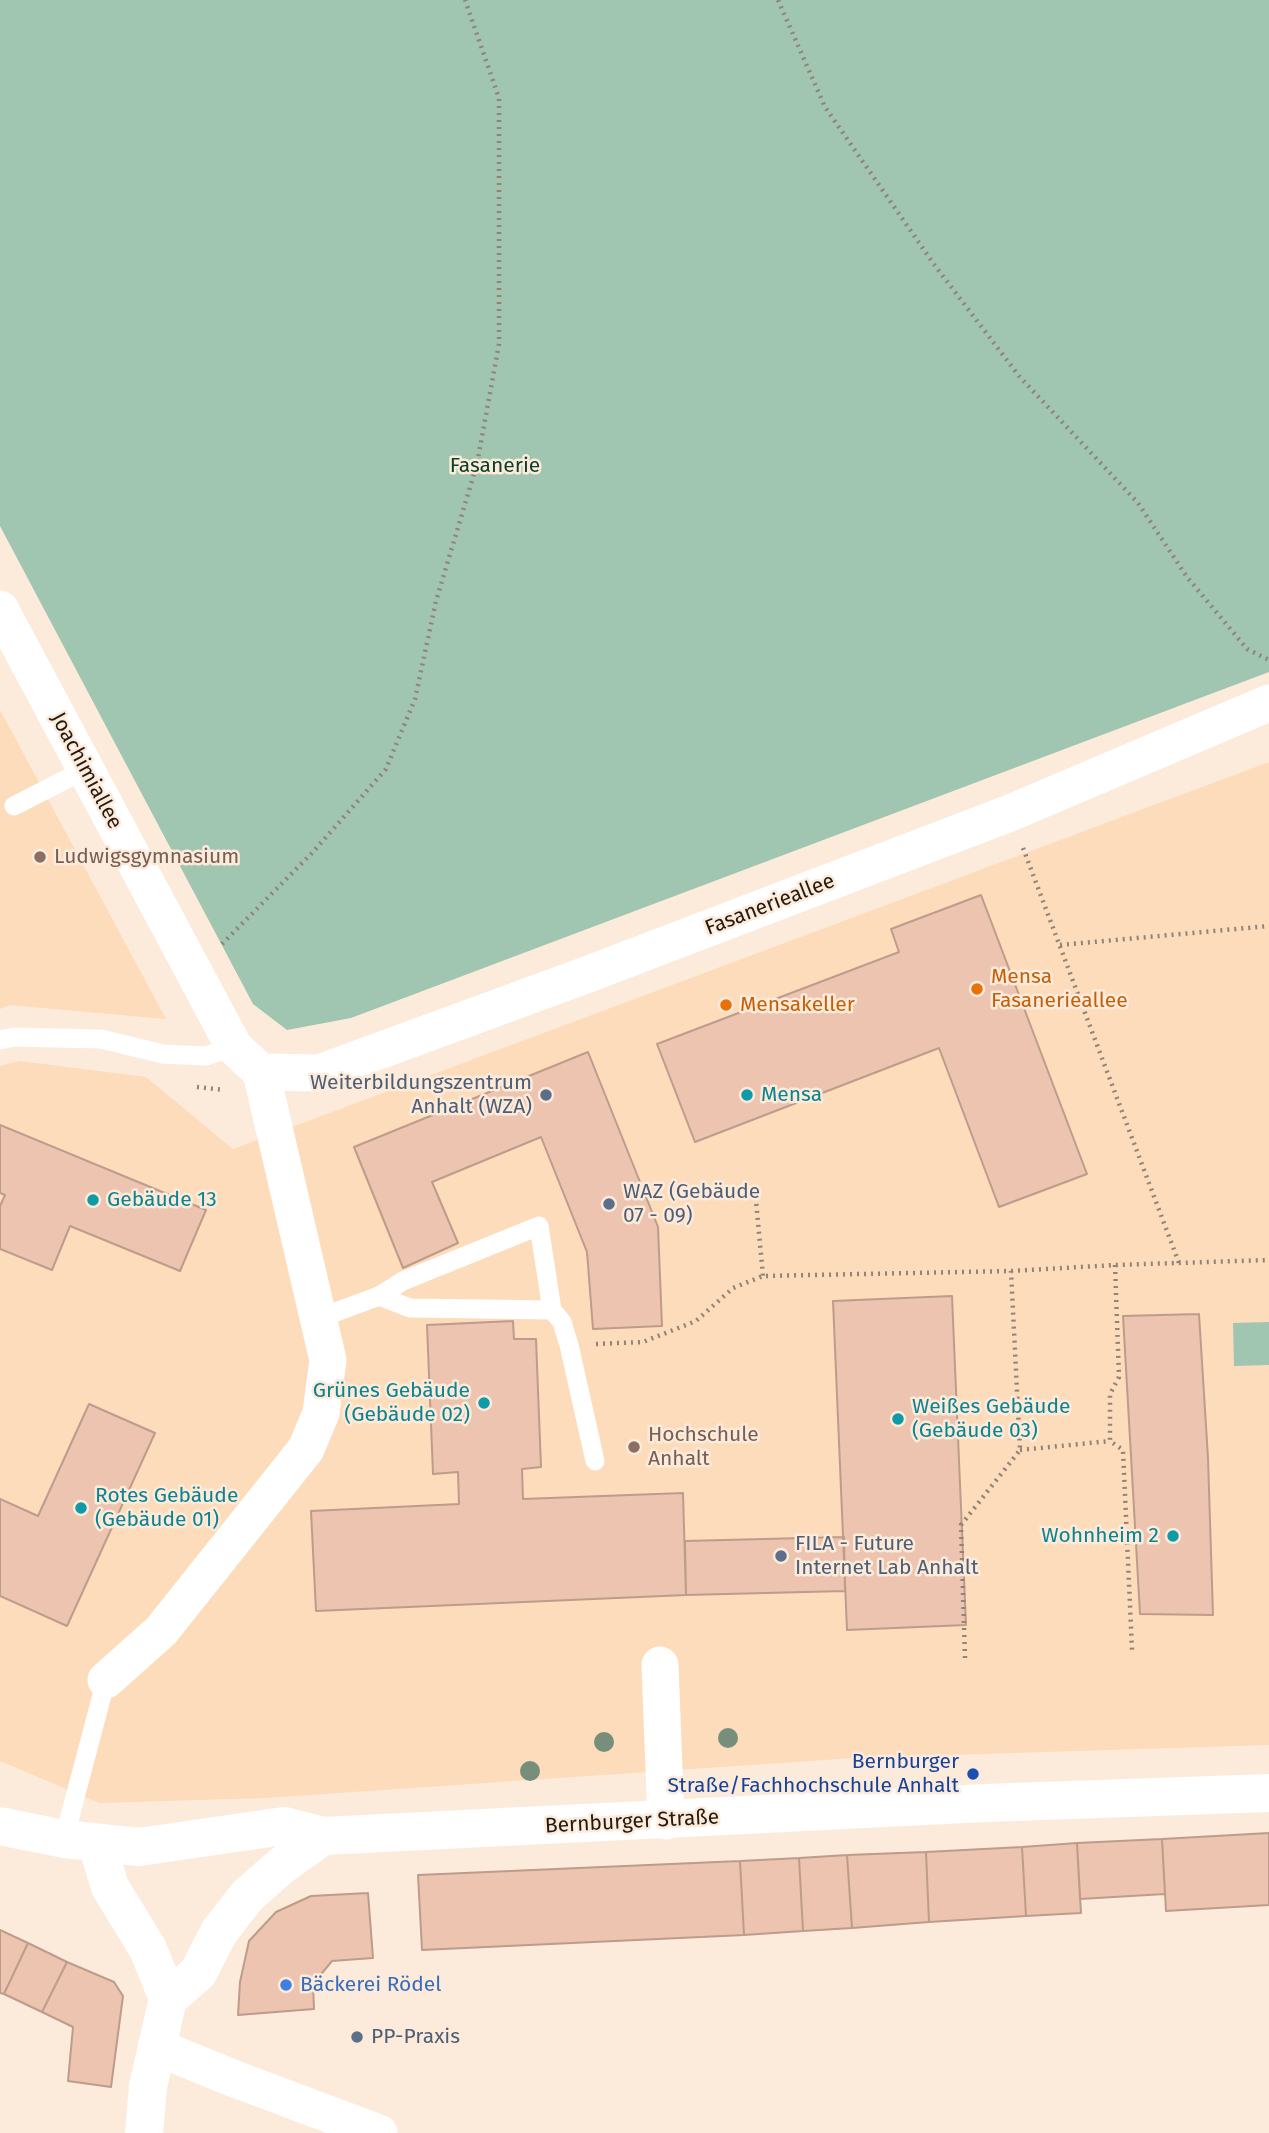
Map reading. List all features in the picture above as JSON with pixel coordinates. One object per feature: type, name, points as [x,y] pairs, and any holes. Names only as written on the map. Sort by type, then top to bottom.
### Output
[{"type":"main road","name":"Bernburger Straße","points":[[0,1826],[80,1841],[139,1847],[284,1826],[323,1836],[985,1803],[1269,1793]]},
{"type":"main road","points":[[144,2133],[148,2087],[168,1999],[198,1973],[219,1932],[247,1896],[281,1866],[323,1836]]},
{"type":"main road","points":[[80,1841],[148,1949],[168,1999]]},
{"type":"street","name":"Joachimiallee","points":[[0,609],[188,962],[220,1051],[261,1072]]},
{"type":"street","name":"Fasanerieallee","points":[[261,1072],[319,1073],[691,936],[1010,813],[1269,703]]},
{"type":"street","points":[[106,1680],[160,1631],[306,1449],[321,1413],[328,1360],[261,1072]]},
{"type":"street","points":[[660,1665],[666,1821]]},
{"type":"street","points":[[156,2047],[379,2133]]},
{"type":"lane","points":[[14,806],[84,769]]},
{"type":"lane","points":[[0,1040],[15,1037],[101,1039],[163,1054],[220,1051]]},
{"type":"lane","points":[[317,1320],[379,1296],[403,1281],[539,1226],[552,1310],[562,1322],[569,1345],[595,1461]]},
{"type":"lane","points":[[379,1296],[410,1308],[552,1310]]},
{"type":"lane","points":[[80,1841],[106,1680]]},
{"type":"path","points":[[188,962],[227,942],[312,853],[386,769],[415,699],[436,601],[477,464],[499,344],[499,98],[464,0]]},
{"type":"path","points":[[778,0],[825,107],[933,263],[1019,376],[1138,502],[1187,577],[1247,649],[1269,660]]},
{"type":"path","points":[[1010,813],[1179,1263]]},
{"type":"path","points":[[1060,945],[1269,926]]},
{"type":"path","points":[[220,1051],[229,1091],[270,1112]]},
{"type":"path","points":[[754,1190],[763,1276]]},
{"type":"path","points":[[569,1345],[643,1342],[696,1321],[733,1288],[763,1276],[1012,1271],[1269,1260]]},
{"type":"path","points":[[1110,1441],[1110,1394],[1119,1377],[1115,1265]]},
{"type":"path","points":[[965,1658],[961,1525],[1020,1450],[1012,1271]]},
{"type":"path","points":[[1020,1450],[1110,1441],[1123,1450],[1132,1650]]},
{"type":"shaded area","name":"Ludwigsgymnasium","points":[[0,710],[166,1019],[9,1005],[0,1009]]},
{"type":"shaded area","name":"Hochschule Anhalt","points":[[1269,762],[1269,1745],[854,1758],[265,1798],[99,1803],[0,1761],[0,1066],[20,1061],[146,1077],[233,1149]]},
{"type":"green space","name":"Fasanerie","points":[[0,0],[1269,0],[1269,672],[351,1018],[287,1030],[253,1004],[0,526]]},
{"type":"green space","points":[[1269,1322],[1269,1365],[1234,1366],[1233,1323]]},
{"type":"building","name":"Mensa","points":[[981,895],[1087,1174],[999,1207],[939,1048],[695,1142],[657,1044],[899,952],[891,929]]},
{"type":"building","name":"WAZ (Gebäude 07 - 09)","points":[[588,1052],[658,1227],[662,1326],[593,1329],[587,1252],[541,1137],[432,1182],[458,1243],[403,1268],[354,1147]]},
{"type":"building","name":"Gebäude 13","points":[[0,1125],[206,1210],[180,1271],[70,1226],[52,1270],[0,1249],[0,1206],[5,1195],[0,1193]]},
{"type":"building","name":"Weißes Gebäude (Gebäude 03)","points":[[952,1296],[966,1625],[847,1630],[833,1301]]},
{"type":"building","name":"Wohnheim 2","points":[[1199,1314],[1208,1458],[1213,1615],[1140,1614],[1123,1316]]},
{"type":"building","name":"Grünes Gebäude (Gebäude 02)","points":[[513,1321],[514,1339],[536,1339],[541,1467],[522,1469],[523,1499],[683,1493],[686,1595],[316,1611],[311,1511],[459,1504],[458,1472],[433,1474],[427,1325]]},
{"type":"building","name":"Rotes Gebäude (Gebäude 01)","points":[[89,1404],[155,1433],[67,1626],[0,1596],[0,1499],[38,1516]]},
{"type":"building","points":[[844,1537],[845,1591],[686,1595],[685,1541]]},
{"type":"building","points":[[1269,1833],[1269,1905],[1166,1911],[1162,1839]]},
{"type":"building","points":[[1162,1839],[1165,1894],[1080,1899],[1077,1843]]},
{"type":"building","points":[[1077,1843],[1081,1913],[1026,1916],[1022,1847]]},
{"type":"building","points":[[1022,1847],[1026,1916],[929,1922],[926,1852]]},
{"type":"building","points":[[926,1852],[929,1922],[852,1928],[847,1855]]},
{"type":"building","points":[[847,1855],[852,1928],[803,1931],[799,1858]]},
{"type":"building","points":[[799,1858],[803,1931],[744,1935],[740,1861]]},
{"type":"building","points":[[740,1861],[744,1935],[422,1950],[418,1875]]},
{"type":"building","points":[[368,1893],[373,1958],[332,1961],[313,1984],[314,2009],[238,2015],[240,1982],[249,1941],[276,1912],[311,1896]]},
{"type":"building","points":[[0,1930],[28,1943],[4,1994],[0,1993]]},
{"type":"building","points":[[28,1943],[67,1962],[42,2012],[4,1994]]},
{"type":"building","points":[[67,1962],[114,1982],[123,1996],[111,2087],[68,2081],[73,2027],[42,2012]]},
{"type":"place","name":"Ludwigsgymnasium","points":[[40,857]]},
{"type":"place","name":"Mensa Fasanerieallee","points":[[977,989]]},
{"type":"place","name":"Mensakeller","points":[[726,1005]]},
{"type":"place","name":"Weiterbildungszentrum Anhalt (WZA)","points":[[546,1095]]},
{"type":"place","name":"Mensa","points":[[747,1095]]},
{"type":"place","name":"Gebäude 13","points":[[93,1200]]},
{"type":"place","name":"WAZ (Gebäude 07 - 09)","points":[[609,1204]]},
{"type":"place","name":"Grünes Gebäude (Gebäude 02)","points":[[484,1403]]},
{"type":"place","name":"Weißes Gebäude (Gebäude 03)","points":[[898,1419]]},
{"type":"place","name":"Hochschule Anhalt","points":[[634,1447]]},
{"type":"place","name":"Rotes Gebäude (Gebäude 01)","points":[[81,1508]]},
{"type":"place","name":"Wohnheim 2","points":[[1173,1536]]},
{"type":"place","name":"FILA - Future Internet Lab Anhalt","points":[[781,1556]]},
{"type":"place","name":"Bernburger Straße/Fachhochschule Anhalt","points":[[973,1774]]},
{"type":"place","name":"Bäckerei Rödel","points":[[286,1985]]},
{"type":"place","name":"PP-Praxis","points":[[357,2037]]}]
